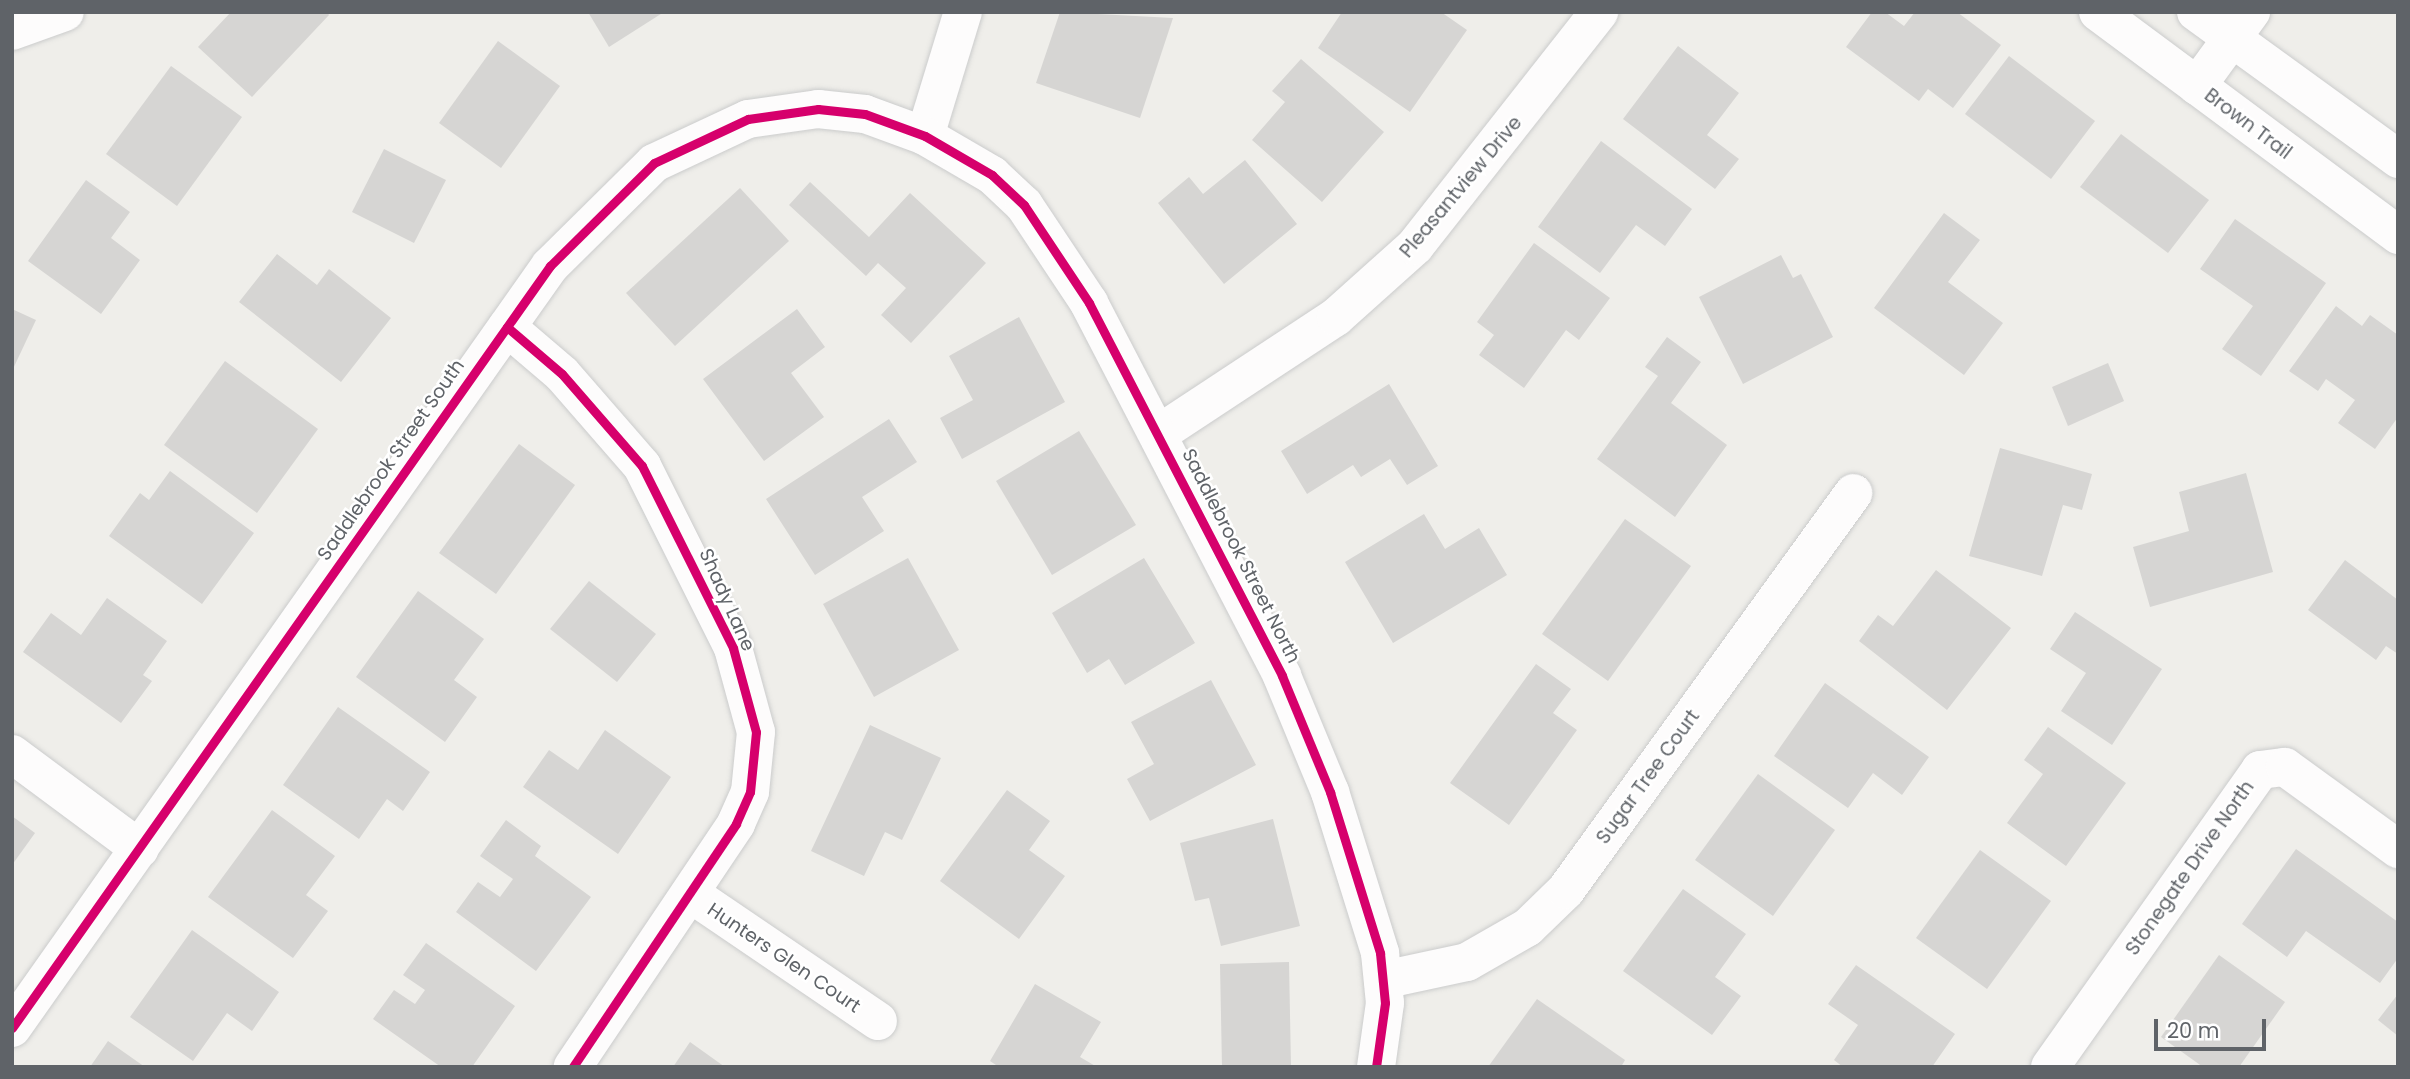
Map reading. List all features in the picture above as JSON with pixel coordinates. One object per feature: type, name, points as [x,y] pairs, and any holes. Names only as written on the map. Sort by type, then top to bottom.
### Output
[{"type":"street","points":[[12,31],[65,12]]},
{"type":"street","points":[[925,136],[963,12]]},
{"type":"street","name":"Pleasantview Drive","points":[[1160,433],[1336,317],[1415,246],[1599,12]]},
{"type":"street","name":"Brown Trail","points":[[2098,12],[2398,235]]},
{"type":"street","points":[[2196,12],[2242,25],[2398,159]]},
{"type":"street","points":[[2197,86],[2242,25]]},
{"type":"street","name":"Saddlebrook Street South","points":[[12,1028],[550,266],[625,186],[654,163],[748,118],[818,109],[865,114],[925,136]]},
{"type":"street","name":"Saddlebrook Street North","points":[[925,136],[992,175],[1024,205],[1089,303],[1160,433],[1282,676],[1325,779],[1380,953],[1383,980],[1376,1067]]},
{"type":"street","name":"Shady Lane","points":[[507,327],[562,374],[642,466],[733,648],[756,732],[750,792],[691,894],[573,1067]]},
{"type":"street","name":"Sugar Tree Court","points":[[1383,980],[1467,962],[1528,927],[1566,890],[1853,493]]},
{"type":"street","points":[[12,754],[140,849]]},
{"type":"street","name":"Stonegate Drive North","points":[[2050,1067],[2260,770],[2285,767],[2398,849]]},
{"type":"street","name":"Hunters Glen Court","points":[[691,894],[878,1021]]},
{"type":"building","points":[[231,12],[327,12],[329,15],[252,97],[198,47]]},
{"type":"building","points":[[588,12],[664,12],[609,47]]},
{"type":"building","points":[[1060,12],[1173,18],[1140,118],[1036,83]]},
{"type":"building","points":[[1342,12],[1441,12],[1467,30],[1410,112],[1318,48]]},
{"type":"building","points":[[1872,12],[1885,12],[1904,26],[1915,12],[1957,12],[2001,45],[1953,108],[1928,89],[1919,101],[1846,47]]},
{"type":"building","points":[[498,41],[560,86],[501,168],[439,123]]},
{"type":"building","points":[[1678,46],[1739,93],[1707,135],[1739,159],[1715,189],[1623,119]]},
{"type":"building","points":[[2009,56],[2095,121],[2051,179],[1965,114]]},
{"type":"building","points":[[1301,59],[1384,132],[1322,202],[1252,140],[1285,102],[1272,91]]},
{"type":"building","points":[[171,66],[242,117],[177,206],[106,154]]},
{"type":"building","points":[[2121,134],[2209,200],[2168,253],[2080,187]]},
{"type":"building","points":[[1601,141],[1692,209],[1665,246],[1636,225],[1600,273],[1538,227]]},
{"type":"building","points":[[384,149],[446,180],[414,243],[352,212]]},
{"type":"building","points":[[1245,160],[1297,224],[1224,284],[1158,203],[1189,177],[1203,194]]},
{"type":"building","points":[[86,180],[130,212],[111,238],[140,260],[101,314],[28,261]]},
{"type":"building","points":[[810,182],[869,237],[910,193],[986,263],[911,343],[881,315],[906,288],[878,263],[866,276],[789,205]]},
{"type":"building","points":[[740,188],[789,241],[675,346],[626,293]]},
{"type":"building","points":[[1944,213],[1980,240],[1948,282],[2003,323],[1964,375],[1874,308]]},
{"type":"building","points":[[2235,219],[2326,283],[2261,376],[2222,349],[2253,306],[2200,269]]},
{"type":"building","points":[[1534,243],[1610,298],[1579,340],[1566,330],[1524,388],[1479,355],[1494,335],[1477,322]]},
{"type":"building","points":[[277,254],[317,285],[329,269],[391,318],[341,382],[239,302]]},
{"type":"building","points":[[1781,255],[1793,278],[1801,274],[1833,337],[1743,384],[1699,297]]},
{"type":"building","points":[[2336,306],[2362,326],[2370,315],[2398,335],[2398,417],[2375,449],[2338,423],[2355,400],[2326,379],[2318,391],[2289,371]]},
{"type":"building","points":[[12,309],[36,320],[12,371]]},
{"type":"building","points":[[797,309],[825,347],[791,373],[824,417],[764,461],[703,379]]},
{"type":"building","points":[[1019,317],[1065,402],[962,459],[940,418],[973,400],[949,356]]},
{"type":"building","points":[[1667,337],[1701,362],[1671,403],[1727,445],[1675,517],[1597,459],[1658,376],[1645,367]]},
{"type":"building","points":[[225,361],[318,429],[257,513],[164,445]]},
{"type":"building","points":[[2108,363],[2124,401],[2068,426],[2052,387]]},
{"type":"building","points":[[1389,384],[1438,466],[1407,485],[1390,459],[1361,477],[1353,465],[1307,494],[1281,451]]},
{"type":"building","points":[[889,419],[917,462],[862,497],[884,531],[815,575],[766,499]]},
{"type":"building","points":[[1079,431],[1136,525],[1052,575],[996,481]]},
{"type":"building","points":[[519,444],[575,485],[496,594],[439,553]]},
{"type":"building","points":[[2000,448],[2092,474],[2082,510],[2063,505],[2042,576],[1969,556]]},
{"type":"building","points":[[170,471],[254,533],[202,604],[109,536],[140,493],[149,500]]},
{"type":"building","points":[[2246,473],[2273,572],[2150,607],[2133,547],[2189,531],[2179,492]]},
{"type":"building","points":[[1424,514],[1445,549],[1479,528],[1507,575],[1393,643],[1345,562]]},
{"type":"building","points":[[1625,519],[1691,566],[1608,681],[1542,634]]},
{"type":"building","points":[[908,558],[959,650],[874,697],[823,604]]},
{"type":"building","points":[[1144,558],[1195,643],[1125,685],[1109,659],[1087,673],[1052,613]]},
{"type":"building","points":[[2345,560],[2398,600],[2398,654],[2386,646],[2376,660],[2308,610]]},
{"type":"building","points":[[1936,570],[2011,628],[1947,710],[1859,641],[1878,615],[1893,626]]},
{"type":"building","points":[[589,581],[656,634],[617,682],[550,629]]},
{"type":"building","points":[[418,591],[484,639],[454,680],[477,697],[445,742],[356,677]]},
{"type":"building","points":[[107,598],[167,641],[143,675],[152,681],[121,723],[23,652],[51,613],[81,635]]},
{"type":"building","points":[[2075,612],[2162,669],[2112,745],[2061,711],[2086,673],[2050,649]]},
{"type":"building","points":[[1536,664],[1571,689],[1553,713],[1577,730],[1509,825],[1450,783]]},
{"type":"building","points":[[1211,680],[1256,765],[1150,821],[1127,779],[1154,764],[1131,722]]},
{"type":"building","points":[[1825,683],[1929,757],[1902,795],[1873,773],[1848,808],[1774,756]]},
{"type":"building","points":[[338,707],[430,772],[403,811],[387,799],[359,839],[283,785]]},
{"type":"building","points":[[870,725],[941,758],[902,840],[885,832],[864,876],[811,851]]},
{"type":"building","points":[[2048,727],[2126,783],[2066,866],[2007,823],[2043,774],[2024,760]]},
{"type":"building","points":[[605,730],[671,777],[618,854],[523,787],[549,750],[578,770]]},
{"type":"building","points":[[1758,774],[1835,830],[1773,916],[1695,860]]},
{"type":"building","points":[[1007,790],[1050,821],[1029,850],[1065,876],[1019,939],[940,881]]},
{"type":"building","points":[[272,810],[335,856],[306,895],[328,911],[293,958],[208,897]]},
{"type":"building","points":[[12,816],[35,833],[12,865]]},
{"type":"building","points":[[1273,819],[1300,926],[1221,946],[1209,898],[1195,901],[1180,843]]},
{"type":"building","points":[[506,820],[541,846],[535,856],[591,897],[536,971],[456,912],[478,882],[500,897],[513,879],[480,856]]},
{"type":"building","points":[[2296,849],[2398,922],[2398,958],[2380,983],[2306,931],[2287,957],[2242,924]]},
{"type":"building","points":[[1980,850],[2051,901],[1987,989],[1916,938]]},
{"type":"building","points":[[1683,889],[1746,934],[1715,977],[1741,996],[1712,1035],[1623,971]]},
{"type":"building","points":[[192,930],[279,992],[252,1031],[227,1013],[193,1061],[130,1017]]},
{"type":"building","points":[[426,943],[515,1006],[472,1067],[441,1067],[373,1019],[394,990],[415,1004],[425,990],[403,975]]},
{"type":"building","points":[[2219,955],[2285,1002],[2239,1067],[2203,1067],[2161,1037]]},
{"type":"building","points":[[1289,962],[1291,1067],[1222,1067],[1220,964]]},
{"type":"building","points":[[1856,965],[1955,1034],[1932,1067],[1843,1067],[1834,1060],[1858,1025],[1828,1004]]},
{"type":"building","points":[[1035,984],[1101,1022],[1080,1057],[1097,1067],[999,1067],[990,1061]]},
{"type":"building","points":[[2398,994],[2398,1036],[2378,1020]]},
{"type":"building","points":[[1537,999],[1625,1060],[1621,1067],[1488,1067]]},
{"type":"building","points":[[108,1041],[145,1067],[90,1067]]},
{"type":"building","points":[[690,1042],[725,1067],[673,1067]]},
{"type":"cycle path","points":[[12,1028],[550,266],[654,163],[748,119],[818,109],[865,114],[925,136],[992,175],[1024,205],[1089,303],[1282,676],[1330,792],[1380,953],[1385,1003],[1376,1067]]},
{"type":"cycle path","points":[[507,327],[562,374],[642,466],[733,648],[756,732],[750,792],[736,824],[573,1067]]}]
